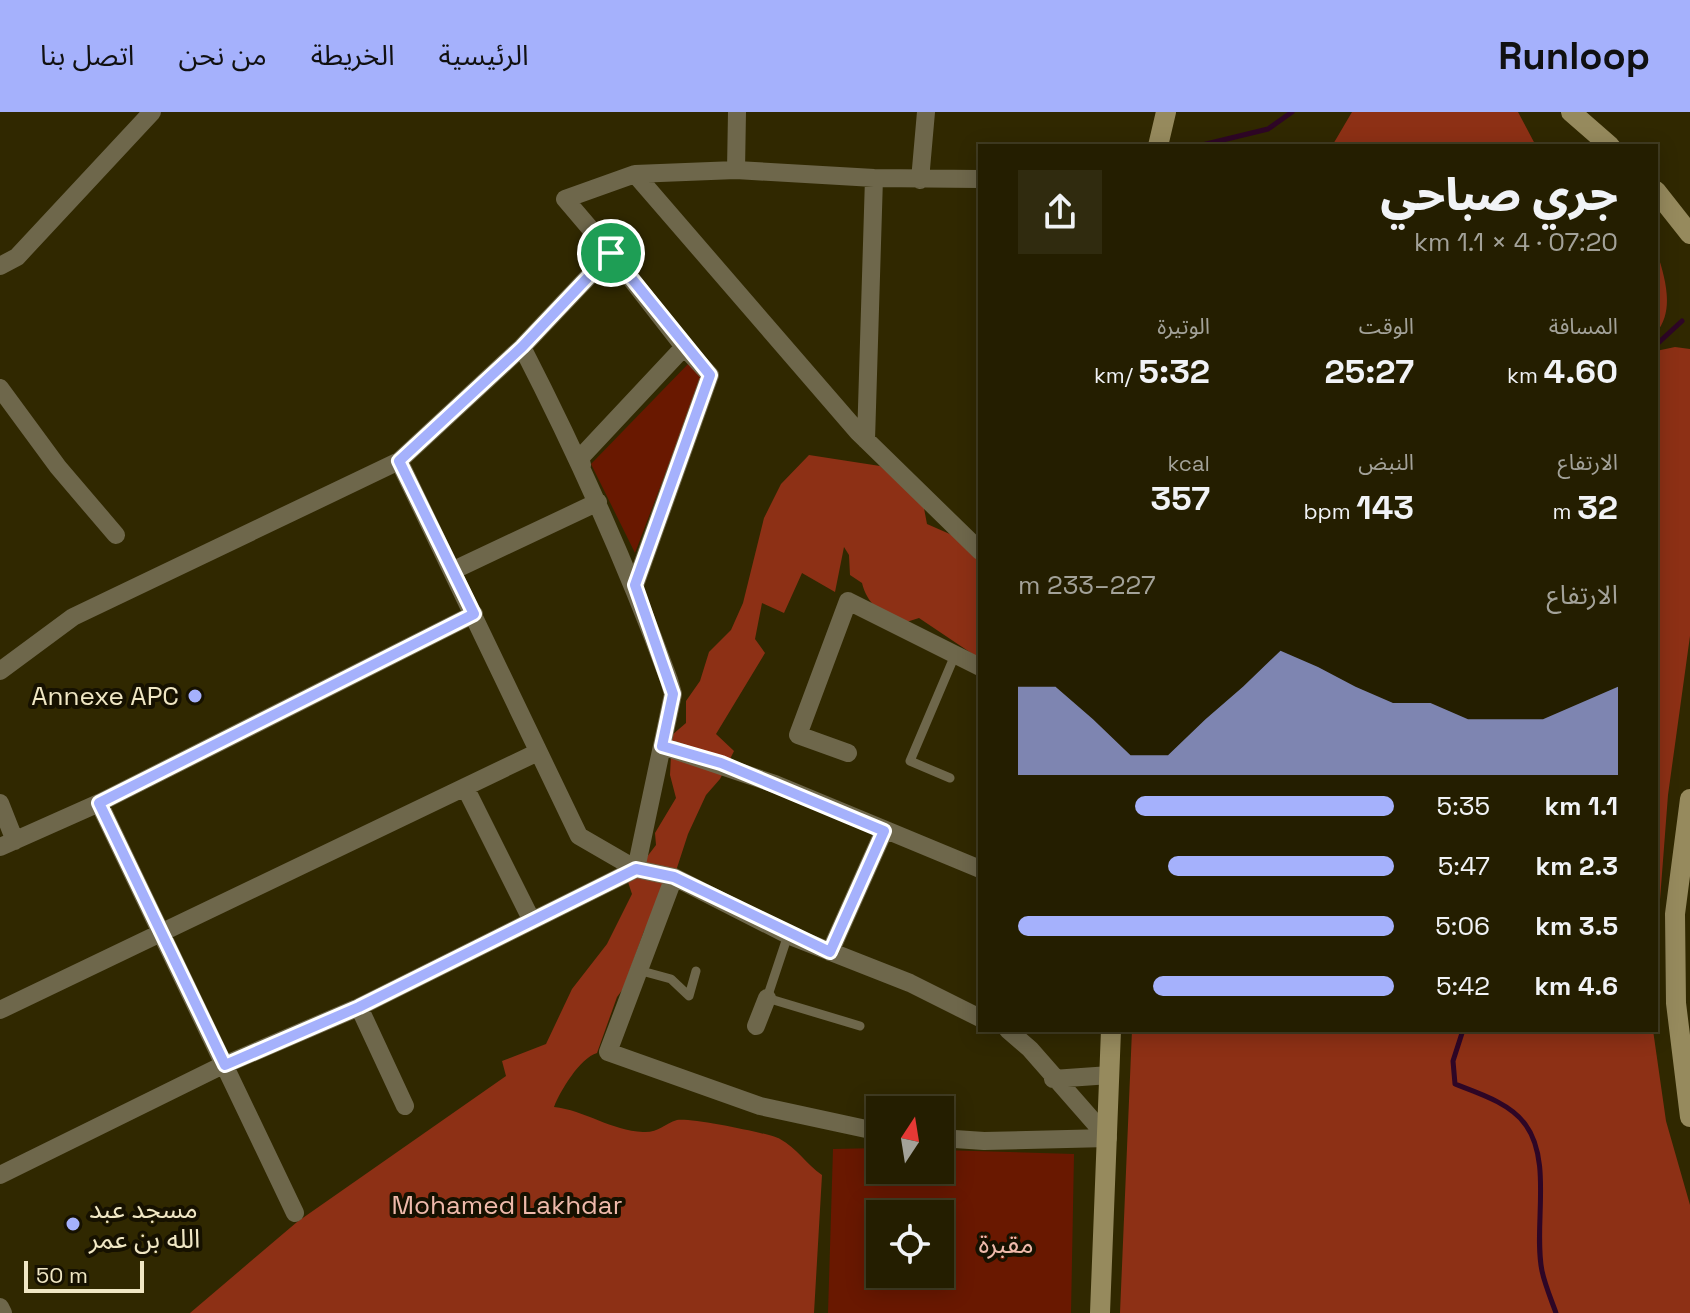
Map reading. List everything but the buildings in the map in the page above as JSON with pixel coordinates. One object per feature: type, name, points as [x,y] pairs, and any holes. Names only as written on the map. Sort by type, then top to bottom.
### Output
[{"type":"main road","points":[[1158,144],[1166,112]]},
{"type":"main road","points":[[1571,112],[1608,144]]},
{"type":"main road","points":[[1658,194],[1690,234]]},
{"type":"main road","points":[[1690,799],[1675,914],[1676,1003],[1690,1117]]},
{"type":"main road","points":[[1100,1313],[1111,1032]]},
{"type":"street","points":[[0,266],[17,257],[152,112]]},
{"type":"street","points":[[736,170],[737,112]]},
{"type":"street","points":[[920,180],[926,112]]},
{"type":"street","points":[[635,585],[710,375],[565,199],[635,174],[736,170],[920,180],[978,179]]},
{"type":"street","points":[[635,174],[866,440],[978,549]]},
{"type":"street","points":[[866,440],[874,178]]},
{"type":"street","points":[[0,671],[73,617],[399,461],[522,347],[611,253]]},
{"type":"street","points":[[522,347],[582,465],[635,585],[673,694],[636,869]]},
{"type":"street","points":[[582,465],[580,458],[684,347]]},
{"type":"street","points":[[0,388],[58,467],[116,535]]},
{"type":"street","points":[[399,461],[454,570],[579,836],[636,869],[674,877],[788,935],[910,983],[978,1017]]},
{"type":"street","points":[[454,570],[598,502]]},
{"type":"street","points":[[848,753],[798,735],[848,601],[978,666]]},
{"type":"street","points":[[0,803],[7,844],[99,803],[474,614]]},
{"type":"street","points":[[662,746],[721,763],[978,868]]},
{"type":"street","points":[[0,1010],[538,752]]},
{"type":"street","points":[[465,787],[531,919]]},
{"type":"street","points":[[99,803],[295,1213]]},
{"type":"street","points":[[830,952],[884,831]]},
{"type":"street","points":[[0,1175],[225,1065],[359,1007],[636,869]]},
{"type":"street","points":[[674,877],[608,1052],[760,1106],[866,1129]]},
{"type":"street","points":[[756,1026],[767,998]]},
{"type":"street","points":[[359,1007],[405,1106]]},
{"type":"street","points":[[1010,1032],[1030,1049],[1053,1079],[1108,1138]]},
{"type":"street","points":[[1053,1079],[1110,1075]]},
{"type":"street","points":[[954,1138],[1108,1138]]},
{"type":"street","points":[[0,1307],[3,1313]]},
{"type":"lane","points":[[950,778],[910,761],[955,655]]},
{"type":"lane","points":[[788,935],[767,998],[860,1026]]},
{"type":"lane","points":[[637,970],[671,979],[689,996],[696,971]]},
{"type":"green space","points":[[1352,112],[1518,112],[1535,144],[1333,144]]},
{"type":"green space","points":[[1658,256],[1667,303],[1658,330]]},
{"type":"green space","points":[[1675,347],[1690,349],[1690,636],[1668,795],[1658,926],[1658,351]]},
{"type":"green space","points":[[690,362],[704,372],[635,553],[591,464]]},
{"type":"green space","name":"Mohamed Lakhdar","points":[[809,455],[880,466],[923,503],[927,524],[952,535],[978,556],[978,658],[919,618],[897,625],[885,616],[871,602],[862,583],[850,575],[849,555],[844,547],[835,592],[802,573],[784,613],[762,603],[755,639],[765,653],[716,734],[734,751],[720,779],[706,795],[688,834],[674,877],[644,931],[597,1053],[578,1068],[554,1107],[632,1131],[653,1131],[677,1120],[696,1121],[773,1136],[791,1147],[822,1175],[814,1313],[190,1313],[297,1222],[506,1076],[502,1061],[546,1044],[572,989],[607,944],[632,894],[628,882],[656,845],[655,833],[676,798],[670,775],[672,735],[686,723],[686,701],[700,681],[709,652],[731,630],[743,603],[764,518],[781,484]]},
{"type":"green space","points":[[1132,1032],[1653,1032],[1666,1121],[1690,1205],[1690,1313],[1120,1313]]},
{"type":"green space","name":"مقبرة","points":[[866,1148],[866,1184],[954,1184],[954,1150],[1074,1154],[1071,1313],[828,1313],[833,1149]]},
{"type":"waterway","points":[[1206,144],[1268,129],[1292,112]]},
{"type":"waterway","points":[[1658,343],[1682,321]]},
{"type":"waterway","points":[[1462,1032],[1453,1061],[1455,1084],[1511,1110],[1525,1124],[1533,1139],[1540,1175],[1542,1271],[1556,1313]]},
{"type":"place","name":"Annexe APC","points":[[195,696]]},
{"type":"place","name":"مسجد عبد الله بن عمر","points":[[73,1224]]},
{"type":"route","points":[[611,253],[684,347],[710,375],[635,585],[673,694],[662,746],[721,763],[884,831],[830,952],[788,935],[674,877],[636,869],[359,1007],[225,1065],[99,803],[474,614],[399,461],[522,347],[611,253]]}]
